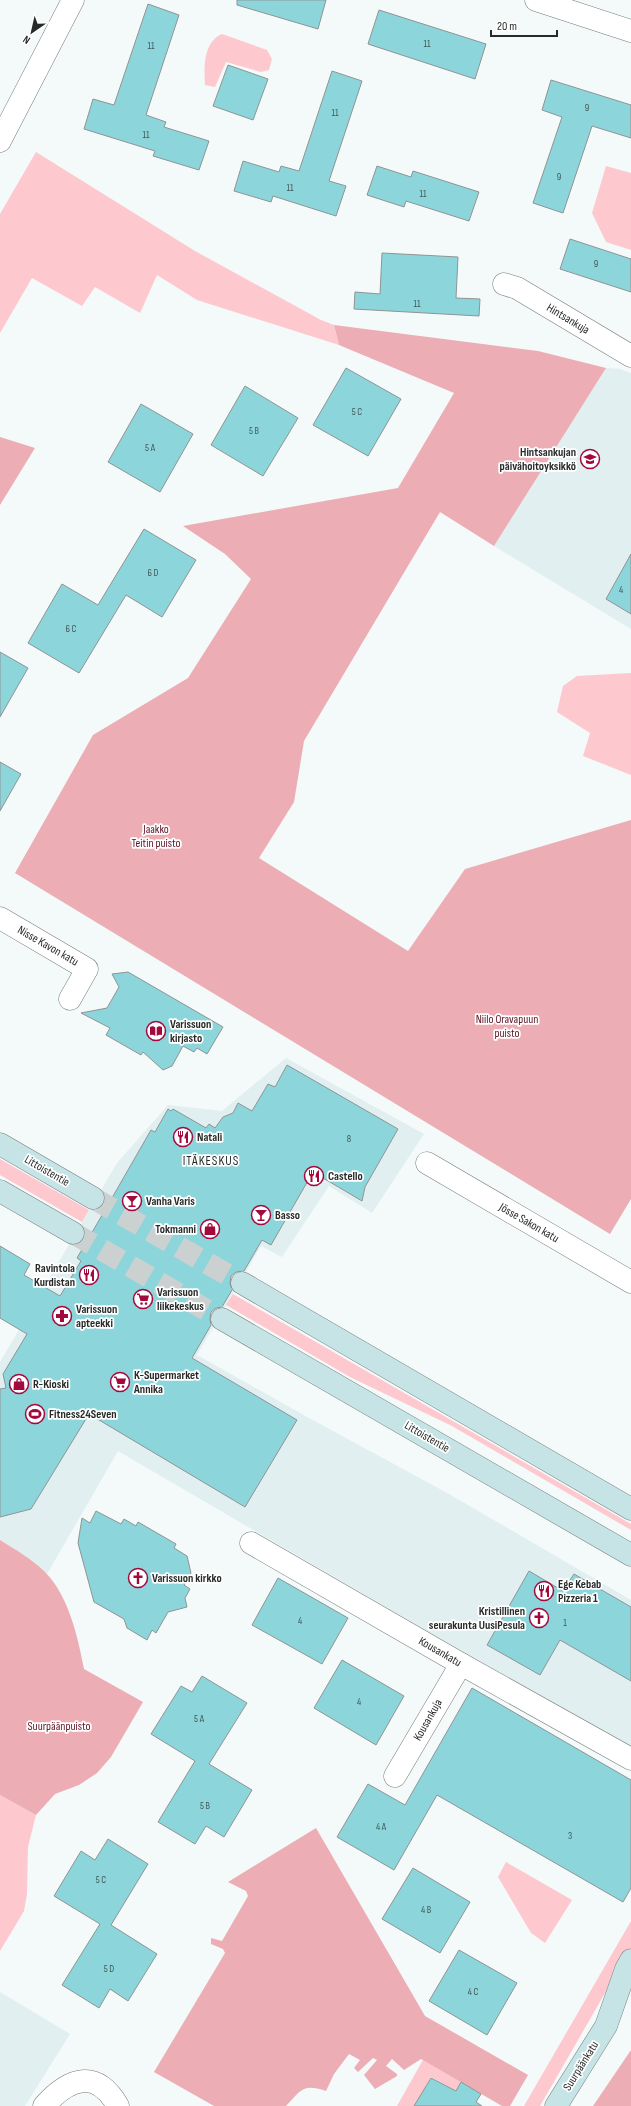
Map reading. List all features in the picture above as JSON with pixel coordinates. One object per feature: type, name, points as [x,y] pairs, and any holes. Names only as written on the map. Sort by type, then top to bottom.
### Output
[{"type":"main road","name":"Littoistentie","points":[[0,1144],[93,1198]]},
{"type":"main road","points":[[0,1191],[73,1233]]},
{"type":"main road","points":[[242,1283],[631,1509]]},
{"type":"main road","name":"Littoistentie","points":[[222,1319],[631,1555]]},
{"type":"main road","name":"Suurpäänkatu","points":[[606,2026],[626,1969],[631,1960]]},
{"type":"main road","name":"Suurpäänkatu","points":[[556,2106],[606,2026],[631,1999]]},
{"type":"street","points":[[0,141],[73,0]]},
{"type":"street","points":[[536,0],[631,30]]},
{"type":"street","name":"Hintsankuja","points":[[504,284],[517,288],[631,356]]},
{"type":"street","name":"Nisse Kavon katu","points":[[0,918],[87,969],[70,999]]},
{"type":"street","name":"Jösse Sakon katu","points":[[427,1163],[631,1282]]},
{"type":"street","name":"Kousankatu","points":[[251,1543],[461,1664],[631,1759]]},
{"type":"street","name":"Kousankuja","points":[[395,1776],[461,1664]]},
{"type":"street","points":[[44,2106],[64,2086],[84,2081],[90,2082],[104,2090],[113,2098],[118,2106]]},
{"type":"shaded area","points":[[222,34],[267,50],[272,59],[269,70],[261,72],[226,62],[215,87],[205,85],[205,64],[208,49],[211,43]]},
{"type":"shaded area","points":[[36,152],[195,251],[321,320],[334,325],[339,345],[197,300],[157,275],[140,313],[95,287],[82,306],[32,278],[0,333],[0,214]]},
{"type":"shaded area","points":[[606,166],[631,173],[631,250],[606,242],[592,213]]},
{"type":"shaded area","name":"Hintsankujan päivähoitoyksikkö","points":[[606,368],[620,369],[631,373],[631,629],[494,546]]},
{"type":"shaded area","points":[[631,673],[631,775],[583,756],[590,733],[557,712],[563,686],[577,676]]},
{"type":"shaded area","points":[[286,1058],[424,1134],[372,1213],[329,1186],[282,1257],[261,1246],[197,1355],[449,1494],[631,1600],[631,1750],[118,1451],[47,1574],[33,1561],[0,1540],[0,1362],[117,1163],[168,1105],[222,1111]]},
{"type":"shaded area","points":[[0,1159],[89,1210],[82,1222],[0,1175]]},
{"type":"shaded area","points":[[233,1294],[631,1524],[631,1530],[452,1426],[350,1377],[226,1305]]},
{"type":"shaded area","points":[[0,1795],[36,1815],[28,1847],[27,1894],[24,1911],[0,1951]]},
{"type":"shaded area","points":[[506,1862],[572,1900],[545,1943],[531,1933],[498,1877]]},
{"type":"shaded area","points":[[631,1921],[631,1948],[540,2106],[524,2106]]},
{"type":"shaded area","points":[[0,1992],[70,2034],[25,2106],[0,2106]]},
{"type":"shaded area","points":[[423,2060],[461,2082],[456,2091],[431,2077],[425,2087],[431,2091],[414,2106],[397,2106]]},
{"type":"green space","name":"Jaakko Teitin puisto","points":[[334,325],[538,351],[606,368],[494,546],[440,512],[304,741],[294,802],[259,858],[408,951],[465,869],[631,820],[631,1199],[610,1234],[15,873],[93,735],[188,678],[251,579],[225,554],[183,526],[398,488],[454,393],[339,345]]},
{"type":"green space","points":[[0,437],[35,448],[0,505]]},
{"type":"green space","name":"Suurpäänpuisto","points":[[0,1540],[35,1563],[53,1582],[66,1605],[71,1618],[79,1644],[84,1669],[143,1702],[111,1757],[97,1773],[79,1785],[55,1794],[36,1815],[0,1795]]},
{"type":"green space","points":[[316,1828],[425,2016],[528,2075],[510,2106],[502,2106],[421,2059],[404,2070],[392,2059],[386,2066],[397,2074],[397,2076],[375,2089],[364,2075],[377,2060],[373,2058],[358,2072],[354,2068],[360,2060],[349,2054],[334,2074],[326,2091],[307,2088],[299,2092],[286,2106],[214,2106],[154,2072],[225,1953],[223,1949],[211,1944],[211,1938],[222,1941],[248,1896],[246,1891],[228,1882]]},
{"type":"green space","points":[[631,2050],[631,2106],[593,2106]]},
{"type":"building","points":[[237,0],[326,0],[318,29],[237,5]]},
{"type":"building","points":[[148,4],[179,15],[146,115],[166,122],[164,127],[209,141],[199,170],[153,156],[155,151],[84,129],[93,99],[114,105]]},
{"type":"building","points":[[379,10],[486,44],[475,79],[368,44]]},
{"type":"building","points":[[228,65],[268,79],[253,120],[213,106]]},
{"type":"building","points":[[332,71],[362,81],[329,181],[346,186],[336,216],[273,196],[271,202],[234,191],[243,161],[279,172],[281,166],[299,171]]},
{"type":"building","points":[[551,80],[631,105],[631,138],[592,126],[563,213],[533,203],[562,117],[542,110]]},
{"type":"building","points":[[377,166],[411,177],[413,171],[479,192],[469,221],[406,201],[404,207],[367,195]]},
{"type":"building","points":[[570,239],[631,259],[631,292],[560,269]]},
{"type":"building","points":[[382,253],[458,257],[456,298],[480,299],[479,316],[354,309],[355,292],[380,294]]},
{"type":"building","points":[[346,368],[401,399],[368,456],[313,425]]},
{"type":"building","points":[[245,386],[298,418],[263,476],[211,445]]},
{"type":"building","points":[[141,404],[193,434],[160,492],[108,462]]},
{"type":"building","points":[[144,529],[196,560],[162,617],[126,595],[79,673],[28,643],[62,584],[98,605]]},
{"type":"building","points":[[631,554],[631,614],[606,599]]},
{"type":"building","points":[[0,652],[28,668],[0,717]]},
{"type":"building","points":[[0,762],[21,774],[0,811]]},
{"type":"building","points":[[128,972],[223,1027],[207,1054],[197,1048],[194,1052],[183,1046],[172,1066],[163,1070],[143,1052],[141,1055],[106,1035],[110,1028],[81,1013],[107,1008],[119,987],[112,974]]},
{"type":"building","name":"Varissuon liikekeskus","points":[[287,1065],[398,1129],[365,1187],[362,1201],[313,1172],[271,1245],[262,1240],[244,1271],[236,1272],[231,1276],[230,1283],[232,1290],[222,1307],[216,1308],[211,1312],[211,1325],[192,1358],[297,1420],[245,1507],[89,1414],[31,1509],[0,1517],[0,1389],[6,1388],[3,1374],[27,1334],[0,1318],[0,1246],[30,1264],[24,1275],[60,1296],[81,1261],[77,1258],[151,1130],[155,1132],[168,1109],[171,1111],[173,1109],[206,1128],[209,1124],[215,1128],[223,1117],[233,1113],[238,1103],[252,1111],[268,1084],[275,1087]]},
{"type":"building","name":"Varissuon kirkko","points":[[96,1511],[121,1524],[124,1519],[136,1526],[138,1522],[176,1544],[174,1548],[187,1556],[191,1573],[184,1585],[190,1589],[185,1598],[187,1607],[168,1612],[156,1633],[152,1630],[147,1640],[127,1628],[124,1619],[94,1602],[78,1543],[82,1518],[90,1523]]},
{"type":"building","points":[[529,1571],[563,1591],[574,1574],[631,1607],[631,1681],[560,1640],[540,1675],[487,1645]]},
{"type":"building","points":[[278,1578],[348,1618],[322,1664],[252,1625]]},
{"type":"building","points":[[342,1660],[404,1696],[376,1745],[314,1708]]},
{"type":"building","points":[[202,1676],[247,1703],[209,1764],[252,1790],[224,1837],[206,1826],[195,1844],[158,1822],[195,1761],[151,1734],[181,1686],[192,1692]]},
{"type":"building","points":[[472,1688],[631,1780],[631,1888],[623,1902],[437,1795],[394,1870],[337,1837],[368,1784],[405,1805]]},
{"type":"building","points":[[108,1839],[148,1864],[111,1925],[157,1954],[128,2001],[110,1989],[99,2008],[62,1985],[100,1924],[54,1896],[81,1851],[95,1860]]},
{"type":"building","points":[[413,1868],[470,1902],[440,1953],[382,1919]]},
{"type":"building","points":[[459,1950],[517,1983],[487,2035],[429,2001]]},
{"type":"building","points":[[431,2078],[456,2091],[461,2082],[481,2094],[476,2102],[482,2106],[414,2106]]},
{"type":"tunnel","points":[[93,1198],[242,1283]]},
{"type":"tunnel","points":[[73,1233],[222,1319]]},
{"type":"place","name":"Hintsankujan päivähoitoyksikkö","points":[[590,459]]},
{"type":"place","name":"Varissuon kirjasto","points":[[156,1031]]},
{"type":"place","name":"Natali","points":[[183,1137]]},
{"type":"place","name":"Castello","points":[[314,1176]]},
{"type":"place","name":"Vanha Varis","points":[[132,1201]]},
{"type":"place","name":"Basso","points":[[261,1215]]},
{"type":"place","name":"Tokmanni","points":[[210,1229]]},
{"type":"place","name":"Ravintola Kurdistan","points":[[89,1275]]},
{"type":"place","name":"Varissuon liikekeskus","points":[[143,1299]]},
{"type":"place","name":"Varissuon apteekki","points":[[62,1316]]},
{"type":"place","name":"K-Supermarket Annika","points":[[120,1382]]},
{"type":"place","name":"R-Kioski","points":[[19,1384]]},
{"type":"place","name":"Fitness24Seven","points":[[35,1414]]},
{"type":"place","name":"Varissuon kirkko","points":[[138,1578]]},
{"type":"place","name":"Ege Kebab Pizzeria 1","points":[[544,1591]]},
{"type":"place","name":"Kristillinen seurakunta UusiPesula","points":[[539,1618]]},
{"type":"district","name":"ITÄKESKUS","points":[[211,1161]]},
{"type":"park label","name":"Niilo Oravapuun puisto","points":[[507,1026]]}]
